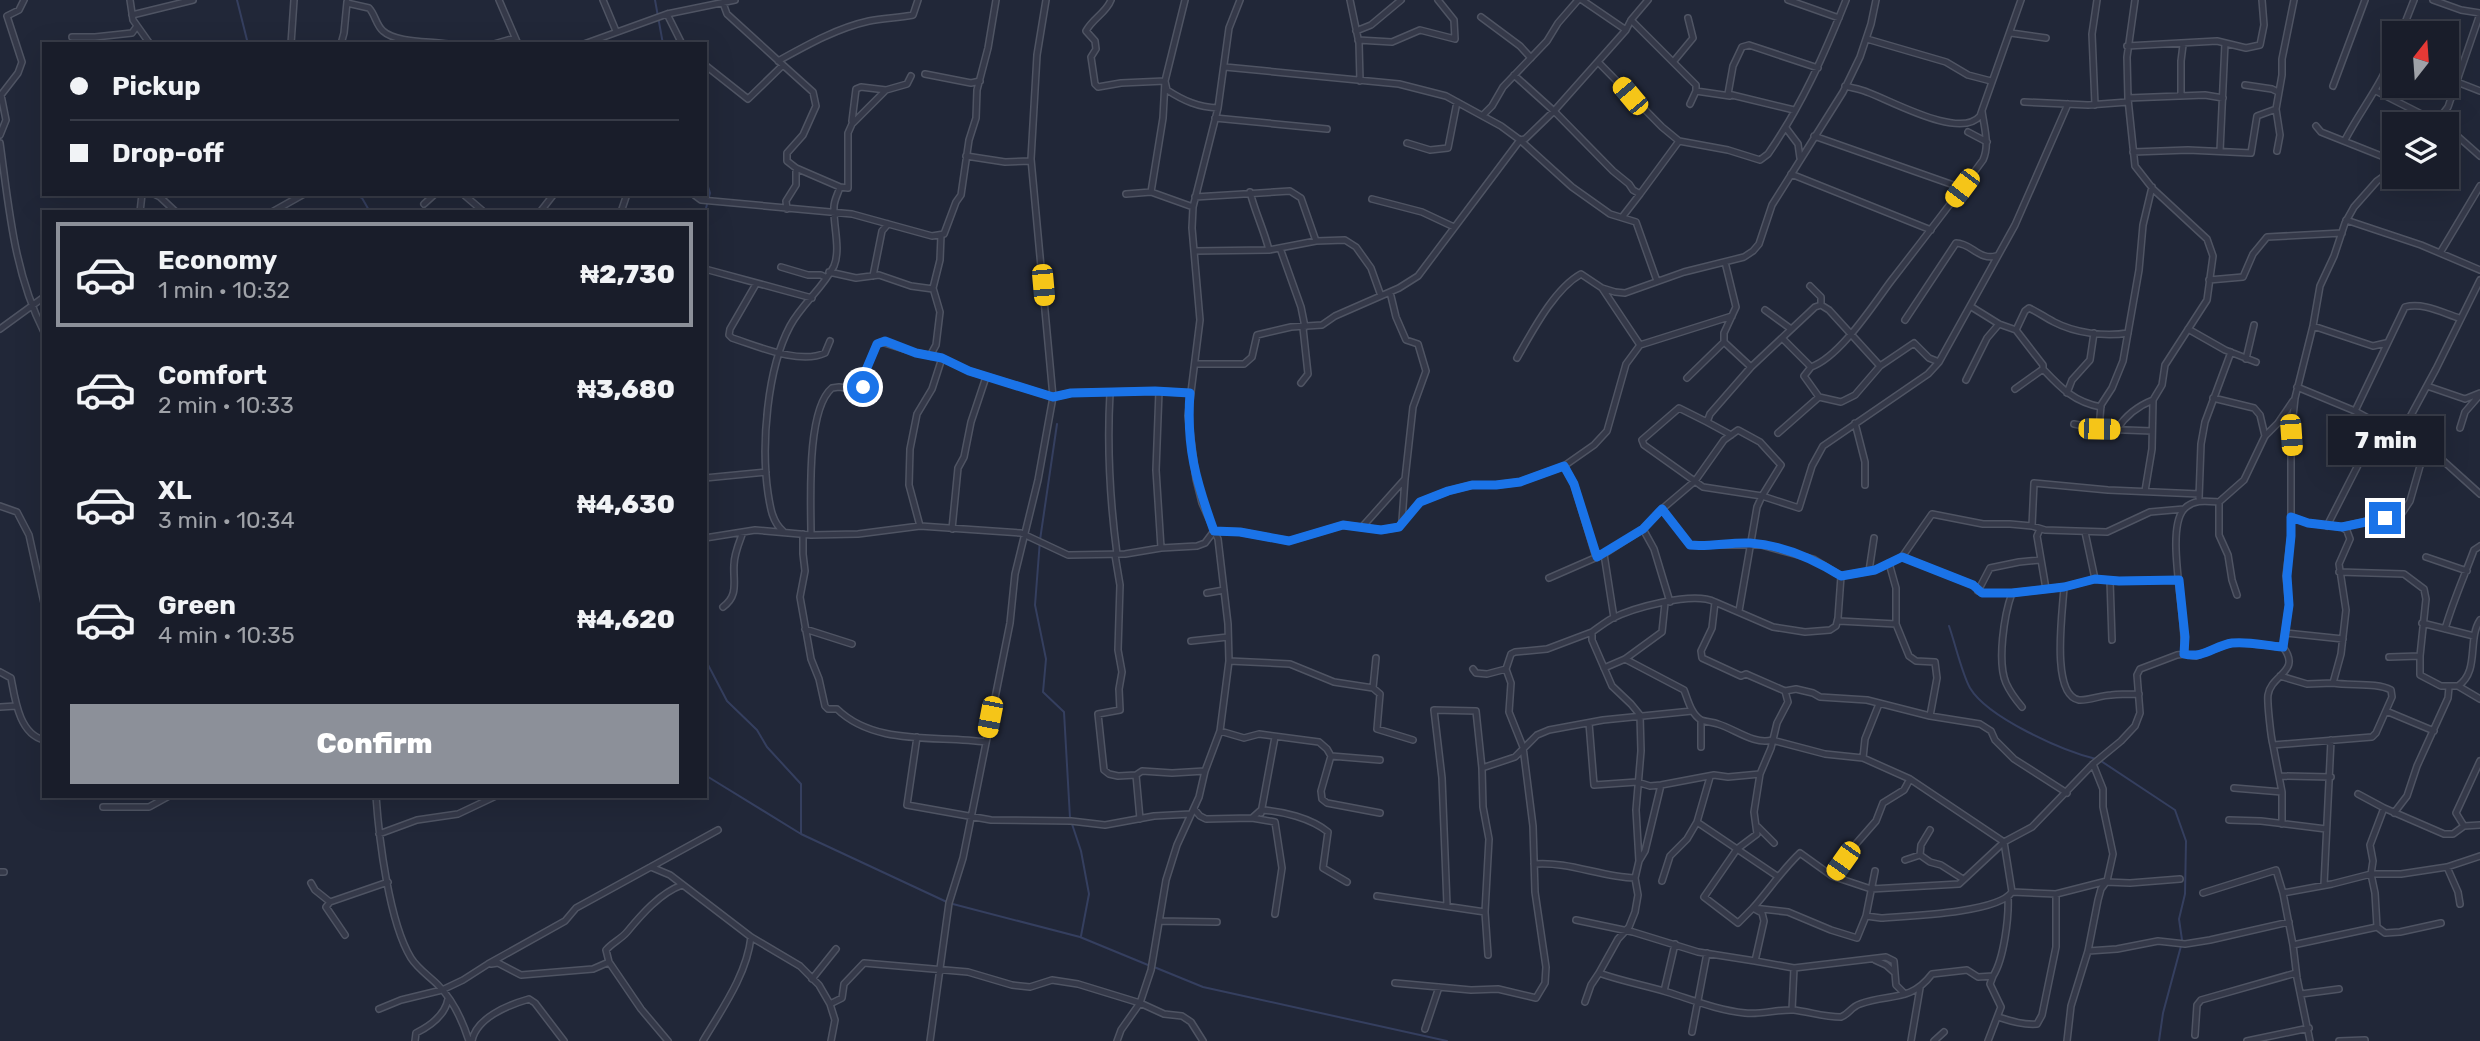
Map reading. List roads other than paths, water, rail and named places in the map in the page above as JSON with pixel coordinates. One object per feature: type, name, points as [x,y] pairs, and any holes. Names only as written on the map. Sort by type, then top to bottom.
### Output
[{"type":"street","points":[[1,133],[6,120],[1,95],[18,73],[22,62],[7,16],[19,10],[24,0]]},
{"type":"street","points":[[130,0],[132,15],[149,42]]},
{"type":"street","points":[[132,15],[193,0]]},
{"type":"street","points":[[291,42],[294,0]]},
{"type":"street","points":[[499,0],[516,41]]},
{"type":"street","points":[[603,0],[616,32]]},
{"type":"street","points":[[589,42],[665,15],[735,0]]},
{"type":"street","points":[[707,67],[748,99],[781,63],[807,45],[868,21],[913,15],[918,0]]},
{"type":"street","points":[[696,196],[701,200],[852,215],[932,236],[944,234],[961,195],[996,0]]},
{"type":"street","points":[[930,1041],[949,903],[963,858],[1010,622],[1015,574],[1038,480],[1053,397],[1031,162],[1037,55],[1046,0]]},
{"type":"street","points":[[1111,0],[1107,9],[1086,31],[1095,41],[1096,49],[1091,57],[1095,84],[1098,87],[1164,81]]},
{"type":"street","points":[[1152,192],[1163,118],[1164,81],[1185,0]]},
{"type":"street","points":[[1117,1041],[1121,1030],[1140,1003],[1151,970],[1166,880],[1177,845],[1199,797],[1205,771],[1220,731],[1229,661],[1217,539],[1202,503],[1190,442],[1190,393],[1200,320],[1193,207],[1218,108],[1229,28],[1240,0]]},
{"type":"street","points":[[1350,0],[1358,40],[1360,81]]},
{"type":"street","points":[[1356,31],[1371,25],[1401,0]]},
{"type":"street","points":[[1358,40],[1392,42],[1420,30],[1455,39],[1454,20],[1437,0]]},
{"type":"street","points":[[1483,115],[1503,87],[1580,0],[1626,30]]},
{"type":"street","points":[[1195,364],[1244,364],[1252,357],[1257,335],[1291,327],[1322,325],[1418,276],[1524,141],[1598,62],[1648,0]]},
{"type":"street","points":[[1788,0],[1839,18]]},
{"type":"street","points":[[1598,62],[1679,141],[1728,150],[1760,160],[1764,159],[1786,128],[1818,68],[1846,0]]},
{"type":"street","points":[[1517,358],[1542,317],[1572,279],[1581,274],[1602,288],[1625,293],[1657,281],[1744,257],[1759,244],[1772,205],[1845,86],[1867,39],[1876,0]]},
{"type":"street","points":[[1845,86],[1867,91],[1942,121],[1973,122],[1982,111],[2021,0]]},
{"type":"street","points":[[2095,105],[2092,34],[2098,0]]},
{"type":"street","points":[[2135,0],[2127,46],[2128,100],[2133,152],[2139,173],[2207,239],[2213,256],[2207,300],[2165,365],[2162,385],[2153,400],[2152,449],[2145,491]]},
{"type":"street","points":[[2127,46],[2183,45],[2217,41],[2246,48],[2260,45],[2264,25],[2262,0]]},
{"type":"street","points":[[2277,151],[2280,135],[2276,109],[2277,89],[2294,0]]},
{"type":"street","points":[[2333,86],[2365,0]]},
{"type":"street","points":[[2406,21],[2414,0]]},
{"type":"street","points":[[2435,0],[2480,14],[2459,76]]},
{"type":"street","points":[[342,42],[347,1],[369,8],[383,31],[392,36],[426,42]]},
{"type":"street","points":[[723,3],[727,14],[803,82],[816,98],[816,106],[807,128],[786,156],[787,161],[796,168],[840,187],[848,188],[848,133],[852,124],[856,89],[860,87],[886,90],[907,84],[911,76]]},
{"type":"street","points":[[665,15],[681,42]]},
{"type":"street","points":[[1481,16],[1520,46],[1531,58]]},
{"type":"street","points":[[1674,61],[1693,38],[1688,18]]},
{"type":"street","points":[[1632,20],[1696,85],[1690,104]]},
{"type":"street","points":[[72,37],[101,40],[132,33],[137,26]]},
{"type":"street","points":[[2011,33],[2046,38]]},
{"type":"street","points":[[1867,39],[1946,62],[1973,77],[1991,81]]},
{"type":"street","points":[[2220,151],[2225,43]]},
{"type":"street","points":[[1730,96],[1728,90],[1733,66],[1745,45],[1818,68]]},
{"type":"street","points":[[2182,95],[2183,45]]},
{"type":"street","points":[[1225,67],[1407,86],[1447,96],[1524,141],[1572,187],[1610,214],[1636,222],[1657,281]]},
{"type":"street","points":[[925,74],[971,83],[980,81]]},
{"type":"street","points":[[1514,75],[1640,194]]},
{"type":"street","points":[[2345,140],[2357,116],[2382,80]]},
{"type":"street","points":[[1164,81],[1167,90],[1183,100],[1201,107],[1218,108]]},
{"type":"street","points":[[2459,83],[2480,91]]},
{"type":"street","points":[[2245,85],[2277,89]]},
{"type":"street","points":[[852,124],[886,90]]},
{"type":"street","points":[[1696,91],[1794,110]]},
{"type":"street","points":[[2376,91],[2415,112]]},
{"type":"street","points":[[2024,102],[2095,105],[2182,95],[2223,98]]},
{"type":"street","points":[[1408,143],[1430,150],[1448,148],[1457,102]]},
{"type":"street","points":[[1731,435],[1679,408],[1642,440],[1644,445],[1703,487],[1762,496],[1799,508],[1812,466],[1823,446],[1928,373],[1939,362],[2015,225],[2068,104]]},
{"type":"street","points":[[2133,152],[2188,150],[2251,153],[2257,116],[2276,109]]},
{"type":"street","points":[[1939,362],[1929,358],[1914,343],[1880,366],[1862,388],[1841,402],[1819,397],[1804,376],[1811,366],[1827,358],[1871,312],[1983,160],[1987,142],[1982,111]]},
{"type":"street","points":[[1215,118],[1327,129]]},
{"type":"street","points":[[2316,126],[2321,132],[2382,156]]},
{"type":"street","points":[[1786,128],[1798,144],[1801,158]]},
{"type":"street","points":[[1968,132],[1987,142]]},
{"type":"street","points":[[1814,136],[1962,188]]},
{"type":"street","points":[[2459,137],[2480,156]]},
{"type":"street","points":[[1623,216],[1679,141]]},
{"type":"street","points":[[0,143],[12,234],[31,306],[42,328]]},
{"type":"street","points":[[1798,144],[1809,143]]},
{"type":"street","points":[[966,156],[995,161],[1031,162]]},
{"type":"street","points":[[787,209],[786,201],[796,185],[796,168]]},
{"type":"street","points":[[1791,174],[1931,230]]},
{"type":"street","points":[[2282,824],[2282,792],[2267,695],[2289,663],[2283,647],[2289,605],[2287,576],[2291,536],[2291,435],[2295,398],[2320,286],[2346,220],[2354,207],[2382,177]]},
{"type":"street","points":[[2440,253],[2480,186]]},
{"type":"street","points":[[783,531],[772,515],[765,472],[764,435],[770,393],[790,326],[812,298],[836,257],[834,205],[840,187]]},
{"type":"street","points":[[2099,429],[2101,407],[2123,361],[2139,270],[2143,225],[2152,187]]},
{"type":"street","points":[[1195,197],[1286,190],[1298,194],[1316,241]]},
{"type":"street","points":[[1126,194],[1152,192],[1193,207]]},
{"type":"street","points":[[1250,192],[1269,250]]},
{"type":"street","points":[[156,196],[174,210]]},
{"type":"street","points":[[276,210],[301,196]]},
{"type":"street","points":[[424,204],[433,196]]},
{"type":"street","points":[[465,196],[482,210]]},
{"type":"street","points":[[542,210],[552,196]]},
{"type":"street","points":[[1371,200],[1422,212],[1454,228]]},
{"type":"street","points":[[285,205],[287,210]]},
{"type":"street","points":[[2346,220],[2480,270]]},
{"type":"street","points":[[873,276],[882,231],[888,224]]},
{"type":"street","points":[[2210,280],[2243,277],[2258,245],[2272,235],[2299,237],[2342,233]]},
{"type":"street","points":[[930,356],[936,345],[940,312],[933,289],[940,260],[941,235]]},
{"type":"street","points":[[1194,251],[1269,250],[1316,241],[1345,240],[1356,247],[1374,273],[1381,296]]},
{"type":"street","points":[[1905,320],[1956,243],[1964,244],[1984,257],[1997,256]]},
{"type":"street","points":[[1280,248],[1301,307],[1308,374],[1301,383]]},
{"type":"street","points":[[1687,378],[1724,342],[1724,333],[1736,307],[1724,262]]},
{"type":"street","points":[[781,267],[808,275],[827,274],[856,278],[873,276],[933,289]]},
{"type":"street","points":[[707,270],[812,298]]},
{"type":"street","points":[[2480,280],[2403,429],[2403,435],[2439,457],[2480,494]]},
{"type":"street","points":[[756,284],[730,328],[729,335],[780,353],[817,357],[825,354],[830,341]]},
{"type":"street","points":[[1811,286],[1821,297],[1821,305],[1880,366]]},
{"type":"street","points":[[1602,288],[1640,345]]},
{"type":"street","points":[[1390,292],[1406,341],[1418,344],[1426,371],[1413,407],[1402,521]]},
{"type":"street","points":[[0,328],[42,298]]},
{"type":"street","points":[[1707,422],[1710,414],[1751,367],[1815,307],[1821,305]]},
{"type":"street","points":[[1970,306],[1999,324],[2016,330],[2043,365],[2043,369],[2067,393],[2084,404],[2101,407]]},
{"type":"street","points":[[2355,411],[2405,307],[2426,307],[2459,318]]},
{"type":"street","points":[[2016,330],[2025,311],[2029,309],[2057,324],[2094,333],[2128,333]]},
{"type":"street","points":[[1765,310],[1791,329]]},
{"type":"street","points":[[1214,531],[1240,532],[1289,541],[1343,525],[1381,530],[1399,527],[1420,502],[1448,491],[1472,485],[1520,482],[1564,466],[1594,445],[1607,431],[1626,364],[1640,345],[1732,316]]},
{"type":"street","points":[[1966,380],[1986,338],[1999,324]]},
{"type":"street","points":[[2244,357],[2249,350],[2254,325]]},
{"type":"street","points":[[2313,326],[2373,346],[2386,343]]},
{"type":"street","points":[[2188,329],[2256,362]]},
{"type":"street","points":[[2067,393],[2072,380],[2090,359],[2094,333]]},
{"type":"street","points":[[1782,338],[1811,366]]},
{"type":"street","points":[[811,535],[813,444],[817,417],[828,391],[839,387],[861,390],[866,370],[877,344],[881,342],[942,358],[986,377],[1053,397],[1071,393],[1190,393]]},
{"type":"street","points":[[1724,342],[1751,367]]},
{"type":"street","points":[[2184,654],[2185,637],[2175,539],[2177,523],[2184,509],[2199,497],[2201,440],[2213,398],[2231,352]]},
{"type":"street","points":[[920,526],[909,485],[910,449],[917,414],[932,389],[942,358]]},
{"type":"street","points":[[2015,390],[2043,369]]},
{"type":"street","points":[[952,529],[958,468],[964,457],[971,422],[986,377]]},
{"type":"street","points":[[2427,386],[2465,399],[2480,394]]},
{"type":"street","points":[[2297,387],[2379,424],[2403,429]]},
{"type":"street","points":[[1159,391],[1156,470],[1161,548]]},
{"type":"street","points":[[1110,393],[1112,521],[1120,585],[1118,650],[1122,672],[1119,689],[1120,710],[1098,714],[1104,770],[1118,776],[1136,775],[1142,771],[1205,771]]},
{"type":"street","points":[[2460,428],[2465,412],[2480,394]]},
{"type":"street","points":[[1778,433],[1819,397]]},
{"type":"street","points":[[2213,398],[2254,408],[2260,415],[2265,436]]},
{"type":"street","points":[[2237,595],[2228,555],[2219,536],[2219,502],[2250,472],[2257,449],[2295,398]]},
{"type":"street","points":[[2117,429],[2124,418],[2142,404],[2153,400]]},
{"type":"street","points":[[1855,423],[1865,462],[1866,485]]},
{"type":"street","points":[[2074,424],[2099,429],[2152,431]]},
{"type":"street","points":[[2327,526],[2379,424]]},
{"type":"street","points":[[1549,578],[1604,554],[1643,529],[1695,481],[1710,457],[1731,435],[1738,430],[1744,431],[1760,442],[1781,465],[1757,507],[1739,611]]},
{"type":"street","points":[[2291,517],[2308,523],[2342,527],[2402,513],[2410,500],[2420,466],[2429,450]]},
{"type":"street","points":[[1564,466],[1574,484],[1597,557]]},
{"type":"street","points":[[707,478],[765,472]]},
{"type":"street","points":[[1363,526],[1405,479]]},
{"type":"street","points":[[2032,526],[2034,483],[2145,491],[2219,502]]},
{"type":"street","points":[[0,506],[17,512],[29,535],[42,594]]},
{"type":"street","points":[[1662,509],[1690,545],[1751,543],[1813,559],[1841,576],[1869,571],[1902,557],[1932,514],[1983,524],[2107,532],[2150,512],[2184,509]]},
{"type":"street","points":[[707,538],[743,532],[783,531],[811,535],[858,534],[920,526],[1025,534],[1068,555],[1197,547],[1205,543],[1214,531]]},
{"type":"street","points":[[2333,683],[2340,660],[2346,610],[2339,564],[2350,539],[2342,527]]},
{"type":"street","points":[[2040,528],[2037,536],[2046,589]]},
{"type":"street","points":[[1604,668],[1625,659],[1661,632],[1667,602],[1654,549],[1643,529]]},
{"type":"street","points":[[723,607],[734,593],[735,558],[743,532]]},
{"type":"street","points":[[2085,532],[2095,579]]},
{"type":"street","points":[[803,534],[805,571],[800,597],[811,659],[825,706],[828,709],[836,709],[846,719],[885,734],[985,741]]},
{"type":"street","points":[[1869,571],[1874,538]]},
{"type":"street","points":[[2445,629],[2474,550],[2480,546]]},
{"type":"street","points":[[1604,554],[1614,618]]},
{"type":"street","points":[[1902,557],[1973,585],[1982,593],[2012,593],[2064,587],[2095,579],[2179,580]]},
{"type":"street","points":[[2426,557],[2466,570]]},
{"type":"street","points":[[1978,591],[1990,568],[2040,561]]},
{"type":"street","points":[[1889,563],[1896,588],[1896,624],[1912,660],[1935,662],[1937,678],[1930,716]]},
{"type":"street","points":[[2339,572],[2407,576],[2425,591],[2421,677],[2441,686],[2458,686],[2480,699]]},
{"type":"street","points":[[1395,983],[1471,990],[1498,989],[1536,998],[1545,983],[1546,967],[1535,892],[1533,826],[1523,747],[1509,712],[1511,682],[1506,669],[1511,654],[1547,649],[1592,632],[1614,618],[1667,602],[1701,598],[1739,611],[1773,627],[1805,632],[1830,630],[1836,626],[1838,618],[1841,576]]},
{"type":"street","points":[[2110,580],[2112,640]]},
{"type":"street","points":[[2064,587],[2060,672],[2070,695],[2079,700],[2139,694]]},
{"type":"street","points":[[1207,593],[1224,590]]},
{"type":"street","points":[[2012,593],[2006,609],[2002,670],[2007,685],[2022,708]]},
{"type":"street","points":[[1714,603],[1712,628],[1701,651],[1702,658],[1741,676],[1746,674],[1785,691],[1796,689],[1820,697],[1867,701],[1986,726],[2014,759],[2067,793]]},
{"type":"street","points":[[1838,618],[1839,621],[1896,624]]},
{"type":"street","points":[[2458,686],[2466,677],[2473,659],[2474,636],[2480,620]]},
{"type":"street","points":[[2422,622],[2474,636]]},
{"type":"street","points":[[805,629],[852,644]]},
{"type":"street","points":[[1592,632],[1592,640],[1612,686],[1640,715],[1642,751],[1637,782],[1639,861]]},
{"type":"street","points":[[2285,633],[2343,639]]},
{"type":"street","points":[[1191,641],[1228,637]]},
{"type":"street","points":[[1785,691],[1788,702],[1777,723],[1760,774],[1754,812],[1757,834],[1737,849],[1705,899],[1738,923],[1800,853],[1832,876],[1871,889],[1959,884],[2004,842],[2032,827],[2093,764],[2135,726],[2140,713],[2137,675],[2140,669],[2184,654],[2196,656],[2222,645],[2236,643],[2283,647]]},
{"type":"street","points":[[2389,657],[2420,656]]},
{"type":"street","points":[[1373,688],[1376,658]]},
{"type":"street","points":[[1625,659],[1684,690],[1692,711],[1701,720],[1720,724],[1766,742],[1772,740],[1825,754],[1863,758],[1910,779],[2004,842],[2010,894],[2009,909],[2000,956],[1990,984],[2001,1007],[1988,1041]]},
{"type":"street","points":[[2473,659],[2480,662]]},
{"type":"street","points":[[1229,661],[1290,664],[1334,682],[1373,688],[1380,694],[1377,729],[1413,740]]},
{"type":"street","points":[[1473,669],[1476,673],[1487,674],[1506,669]]},
{"type":"street","points":[[0,672],[11,678],[16,706],[30,733],[42,739]]},
{"type":"street","points":[[2273,745],[2372,737],[2392,697],[2390,690],[2385,687],[2307,684],[2280,676]]},
{"type":"street","points":[[2394,813],[2407,796],[2420,758],[2448,698],[2449,687]]},
{"type":"street","points":[[1863,758],[1865,739],[1879,705]]},
{"type":"street","points":[[0,707],[16,706]]},
{"type":"street","points":[[1447,905],[1442,778],[1434,710],[1476,711],[1483,807],[1489,839],[1486,912],[1488,955]]},
{"type":"street","points":[[1482,768],[1515,757],[1538,735],[1640,715],[1692,711]]},
{"type":"street","points":[[2386,711],[2434,731]]},
{"type":"street","points":[[1701,720],[1701,747]]},
{"type":"street","points":[[1589,723],[1594,785],[1637,782],[1650,786],[1713,775],[1728,777],[1760,774]]},
{"type":"street","points":[[1220,731],[1244,738],[1259,733],[1319,742],[1327,748],[1331,756],[1321,791],[1322,799],[1327,803],[1380,813]]},
{"type":"street","points":[[917,737],[907,805],[1000,820],[1071,821],[1111,825],[1192,811],[1206,819],[1252,818],[1273,821],[1277,825],[1282,868],[1275,914]]},
{"type":"street","points":[[1261,820],[1275,737]]},
{"type":"street","points":[[2324,885],[2331,740]]},
{"type":"street","points":[[1331,756],[1380,760]]},
{"type":"street","points":[[2464,826],[2455,813],[2480,761]]},
{"type":"street","points":[[2067,1041],[2071,1006],[2088,951],[2101,889],[2106,882],[2113,854],[2103,807],[2103,789],[2093,764]]},
{"type":"street","points":[[1136,775],[1140,819]]},
{"type":"street","points":[[2280,776],[2331,777]]},
{"type":"street","points":[[1662,881],[1670,856],[1687,839],[1697,822],[1710,777]]},
{"type":"street","points":[[1832,876],[1876,821],[1883,803],[1904,790],[1910,779]]},
{"type":"street","points":[[1585,1002],[1591,985],[1635,912],[1638,895],[1635,878],[1639,861],[1645,851],[1661,785]]},
{"type":"street","points":[[2234,788],[2282,792]]},
{"type":"street","points":[[2358,794],[2444,834],[2453,834],[2464,826],[2480,825]]},
{"type":"street","points":[[103,807],[149,807],[165,798]]},
{"type":"street","points":[[376,798],[379,834],[388,882],[405,948],[413,962],[448,997],[470,1041]]},
{"type":"street","points":[[379,834],[417,820],[458,814],[492,798]]},
{"type":"street","points":[[2377,927],[2370,845],[2384,808]]},
{"type":"street","points":[[1252,818],[1261,810],[1279,811],[1322,826],[1328,832],[1324,868],[1347,882]]},
{"type":"street","points":[[2229,820],[2326,829]]},
{"type":"street","points":[[1697,822],[1777,876]]},
{"type":"street","points":[[1758,827],[1774,843]]},
{"type":"street","points":[[1920,855],[1930,830]]},
{"type":"street","points":[[379,1009],[463,981],[565,921],[576,908],[718,831]]},
{"type":"street","points":[[1920,855],[1963,879]]},
{"type":"street","points":[[1905,860],[1920,855]]},
{"type":"street","points":[[2283,893],[2371,874],[2401,874],[2447,867],[2480,856]]},
{"type":"street","points":[[1534,864],[1570,865],[1619,878],[1635,878]]},
{"type":"street","points":[[651,867],[670,875],[751,937],[800,966],[819,985],[830,1004],[835,1020],[831,1041]]},
{"type":"street","points":[[2447,867],[2460,904]]},
{"type":"street","points":[[2203,893],[2276,870],[2289,922],[2296,974],[2310,1041]]},
{"type":"street","points":[[1753,908],[1788,912],[1857,938],[1866,916],[1875,871]]},
{"type":"street","points":[[1866,916],[1901,917],[1974,909],[2010,894],[2056,894],[2106,882],[2180,879]]},
{"type":"street","points":[[345,935],[326,907],[330,902],[388,882]]},
{"type":"street","points":[[311,883],[315,890],[330,902]]},
{"type":"street","points":[[668,1041],[641,1009],[609,962],[606,950],[625,934],[641,915],[682,885]]},
{"type":"street","points":[[1998,1017],[2018,1024],[2033,1025],[2037,1024],[2042,1015],[2056,947],[2056,894]]},
{"type":"street","points":[[1377,896],[1486,912]]},
{"type":"street","points":[[1753,908],[1762,913],[1764,921],[1755,961]]},
{"type":"street","points":[[1576,920],[1625,930],[1707,953],[1794,968],[1886,957],[1894,961],[1896,985],[1905,994]]},
{"type":"street","points":[[1159,921],[1217,922]]},
{"type":"street","points":[[2088,951],[2158,941],[2185,944],[2225,938],[2289,922]]},
{"type":"street","points":[[2293,944],[2377,927],[2385,933],[2441,923]]},
{"type":"street","points":[[703,1041],[733,990],[750,949],[751,937]]},
{"type":"street","points":[[1664,991],[1675,944]]},
{"type":"street","points":[[812,979],[836,949]]},
{"type":"street","points":[[1692,1032],[1707,953]]},
{"type":"street","points":[[488,964],[498,963],[521,975],[593,969],[609,962]]},
{"type":"street","points":[[830,1004],[842,998],[844,985],[864,964],[941,968],[968,972],[1012,985],[1030,987],[1052,980],[1078,984],[1140,1003],[1164,1014],[1186,1018],[1203,1041]]},
{"type":"street","points":[[1792,1010],[1794,968]]},
{"type":"street","points":[[1599,974],[1664,991],[1715,1009],[1748,1014],[1792,1010],[1807,1011],[1816,1016],[1841,1017],[1857,1005],[1920,988],[1932,974],[1967,970],[1978,976],[1993,976]]},
{"type":"street","points":[[2195,1035],[2197,1005],[2201,1000],[2296,974]]},
{"type":"street","points":[[1425,1028],[1439,987]]},
{"type":"street","points":[[1911,1041],[1920,988]]},
{"type":"street","points":[[2301,994],[2339,989]]},
{"type":"street","points":[[415,1041],[416,1033],[442,1015],[448,997]]},
{"type":"street","points":[[470,1041],[474,1031],[491,1017],[506,1007],[529,999],[564,1041]]},
{"type":"street","points":[[2247,1041],[2309,1028]]},
{"type":"street","points":[[1934,1041],[1944,1032]]},
{"type":"street","points":[[2339,1041],[2365,1040]]},
{"type":"waterway","points":[[237,0],[248,42]]},
{"type":"waterway","points":[[655,0],[663,42]]},
{"type":"waterway","points":[[706,210],[710,193],[707,183]]},
{"type":"waterway","points":[[358,196],[369,210]]},
{"type":"waterway","points":[[1057,424],[1040,540],[1035,605],[1046,659],[1043,692],[1064,712],[1070,818],[1081,851],[1089,894],[1081,936]]},
{"type":"waterway","points":[[1949,626],[1967,682],[1979,699],[2027,732],[2096,759]]},
{"type":"waterway","points":[[707,663],[727,701],[757,730],[767,747],[801,784],[801,833]]},
{"type":"waterway","points":[[2101,761],[2175,810],[2186,841],[2185,894],[2179,919],[2182,940]]},
{"type":"waterway","points":[[707,776],[801,834],[949,903],[1080,937],[1148,965]]},
{"type":"waterway","points":[[2159,1041],[2163,1013],[2181,946]]},
{"type":"waterway","points":[[1154,967],[1203,987],[1447,1041]]}]
